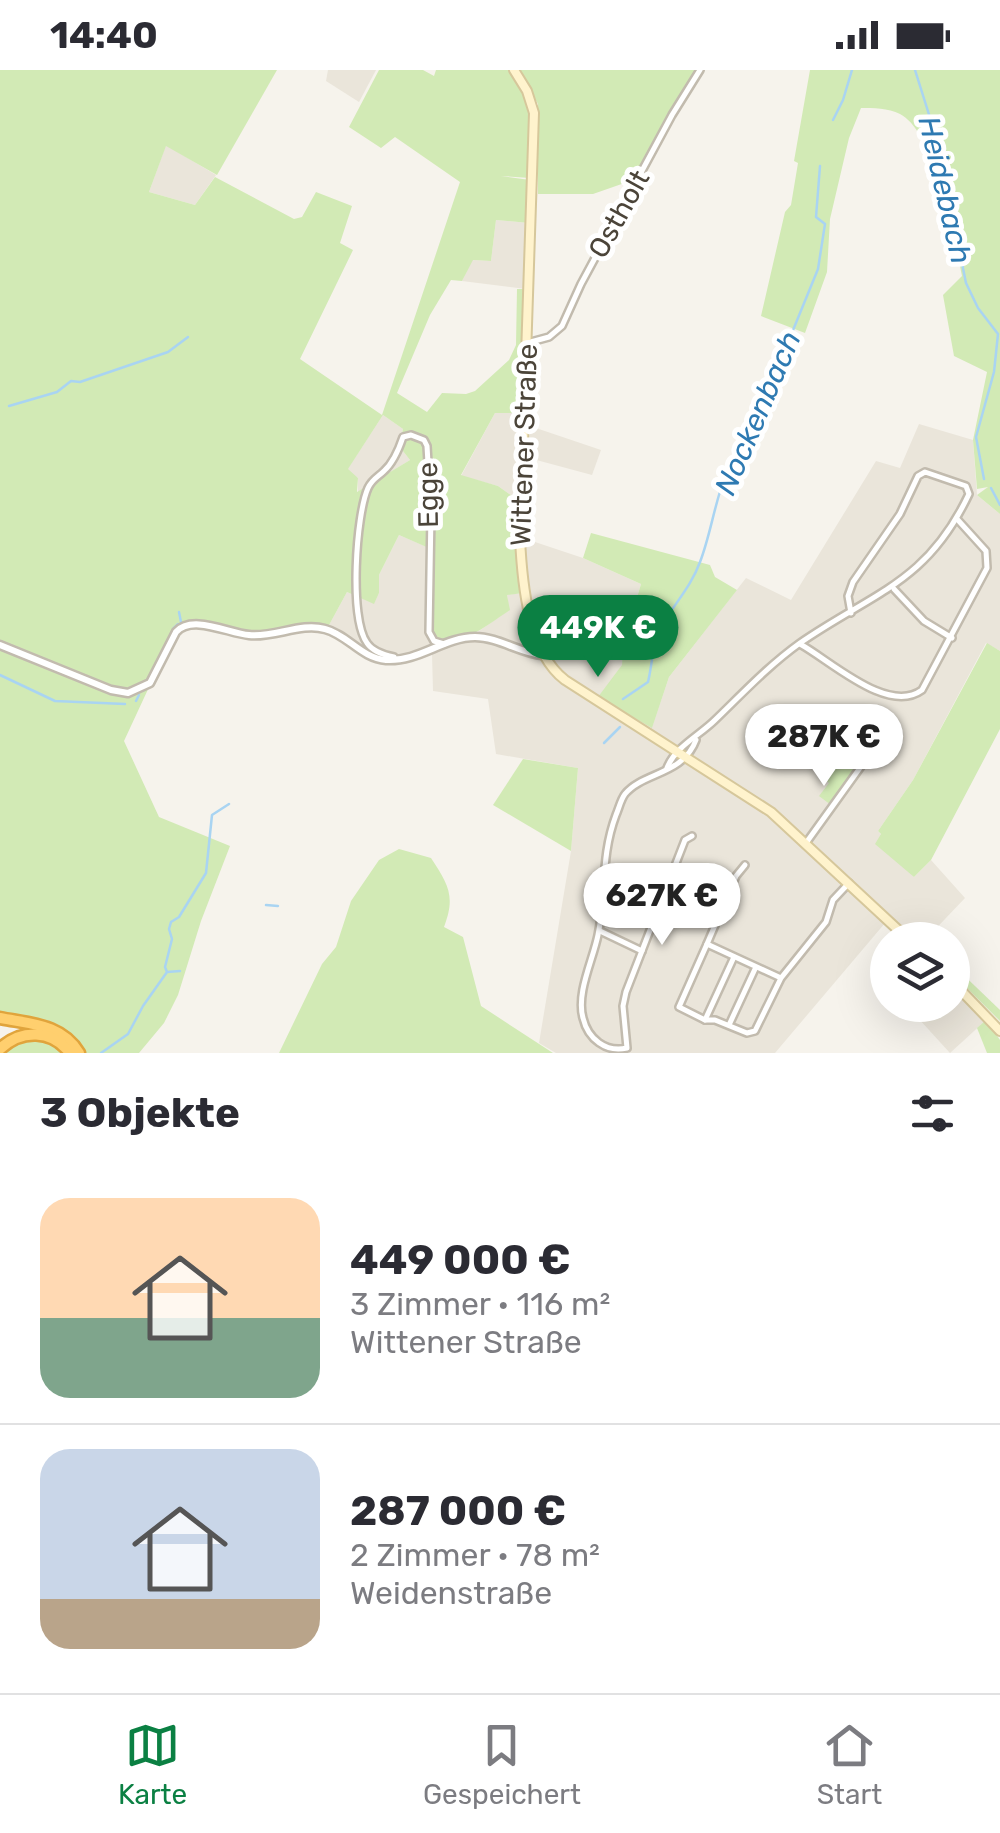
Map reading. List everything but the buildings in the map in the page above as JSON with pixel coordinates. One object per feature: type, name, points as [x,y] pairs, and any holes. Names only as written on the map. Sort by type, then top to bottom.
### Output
[{"type":"highway","points":[[0,1018],[56,1030],[79,1053]]},
{"type":"highway","points":[[0,1049],[13,1038],[31,1034],[59,1041],[70,1053]]},
{"type":"main road","name":"Wittener Straße","points":[[514,70],[528,91],[534,114],[520,544],[524,586],[542,655]]},
{"type":"main road","points":[[542,655],[565,680],[759,802],[890,922]]},
{"type":"main road","points":[[970,1000],[1000,1031]]},
{"type":"street","name":"Ostholt","points":[[528,343],[549,337],[562,326],[672,114],[700,70]]},
{"type":"street","name":"Egge","points":[[407,658],[378,653],[366,641],[356,584],[366,494],[370,482],[391,462],[403,436],[424,440],[427,446],[429,632],[434,641],[449,644]]},
{"type":"street","points":[[692,836],[685,840],[623,1006],[628,1048],[616,1050],[595,1041],[583,1019],[581,1004],[599,930],[603,864],[622,798],[628,790],[667,768],[750,684],[800,644],[894,588],[926,560],[957,519],[970,490],[921,472],[888,534],[853,582],[848,596],[851,612]]},
{"type":"street","points":[[800,644],[889,698],[914,696],[930,681],[988,561],[986,552],[957,519]]},
{"type":"street","points":[[894,588],[924,621],[952,638]]},
{"type":"street","points":[[0,645],[111,690],[128,692],[150,683],[176,632],[192,623],[267,636],[305,628],[327,629],[364,654],[383,660],[407,658],[481,637],[542,655]]},
{"type":"street","points":[[806,843],[870,754]]},
{"type":"street","points":[[745,865],[736,876],[679,1007],[747,1033],[754,1031],[781,978],[826,922],[833,900],[848,883]]},
{"type":"street","points":[[599,930],[642,952]]},
{"type":"street","points":[[707,944],[781,978]]},
{"type":"street","points":[[705,1020],[734,956]]},
{"type":"street","points":[[729,1025],[755,969]]},
{"type":"shaded area","points":[[328,70],[376,70],[359,102],[326,81]]},
{"type":"shaded area","points":[[166,145],[216,175],[195,205],[149,192]]},
{"type":"shaded area","points":[[496,220],[529,223],[526,289],[462,281],[472,260],[491,261]]},
{"type":"shaded area","points":[[495,413],[520,413],[518,500],[498,486],[461,476]]},
{"type":"shaded area","points":[[383,415],[403,429],[399,446],[410,460],[358,492],[358,478],[347,470]]},
{"type":"shaded area","points":[[919,424],[973,440],[977,495],[1000,514],[1000,651],[986,643],[913,780],[878,831],[914,877],[931,860],[965,898],[942,922],[897,922],[891,916],[886,922],[870,922],[870,941],[775,1053],[556,1053],[539,1043],[571,851],[578,768],[496,754],[488,699],[433,691],[432,654],[466,640],[509,610],[507,595],[529,592],[523,538],[583,558],[641,584],[623,645],[622,665],[652,727],[669,677],[746,578],[791,600],[876,461],[900,468]]},
{"type":"shaded area","points":[[530,426],[601,450],[592,475],[529,458]]},
{"type":"shaded area","points":[[399,535],[427,547],[427,632],[431,641],[442,645],[410,656],[383,657],[365,651],[328,627],[347,592],[374,603],[379,593],[379,575]]},
{"type":"shaded area","points":[[970,1003],[986,1020],[950,1053],[922,1022],[970,1022]]},
{"type":"green space","points":[[0,70],[277,70],[217,175],[166,146],[149,192],[195,205],[215,177],[294,219],[302,217],[316,192],[352,206],[340,243],[353,250],[300,359],[382,415],[460,182],[395,137],[381,148],[349,127],[379,70],[423,70],[434,76],[436,70],[509,70],[530,107],[530,178],[501,176],[530,180],[529,223],[496,220],[491,261],[473,260],[462,281],[451,280],[430,315],[397,393],[427,412],[442,393],[475,391],[509,360],[516,345],[517,289],[526,289],[520,413],[495,413],[461,475],[498,486],[518,500],[523,593],[507,595],[510,610],[465,637],[434,639],[431,549],[399,535],[379,575],[379,593],[374,604],[347,592],[328,627],[286,633],[243,633],[204,622],[183,623],[167,641],[152,676],[144,685],[130,689],[111,689],[0,643]],"holes":[[[383,415],[403,429],[399,446],[410,460],[357,492],[358,478],[348,469]]]},
{"type":"green space","points":[[519,70],[698,70],[636,179],[593,194],[538,194],[538,104]]},
{"type":"green space","points":[[810,70],[1000,70],[1000,514],[977,495],[988,487],[977,489],[973,440],[987,372],[954,356],[943,295],[962,276],[942,188],[924,142],[900,114],[861,108],[849,138],[830,219],[827,272],[805,333],[761,316],[785,212],[791,205],[798,163],[794,161]]},
{"type":"green space","points":[[591,533],[710,565],[715,577],[737,590],[669,677],[652,728],[598,697],[622,665],[623,645],[641,584],[583,558]]},
{"type":"green space","points":[[987,643],[1000,651],[1000,729],[931,860],[914,877],[875,844],[881,834],[878,831],[913,780]]},
{"type":"green space","points":[[0,646],[128,694],[150,685],[124,741],[159,817],[230,846],[178,995],[164,1023],[139,1053],[84,1053],[58,1029],[0,1013]]},
{"type":"green space","points":[[834,722],[841,724],[852,738],[844,754],[857,768],[831,805],[819,796],[829,783],[818,766],[824,748],[834,736],[830,728]]},
{"type":"green space","points":[[523,759],[578,768],[571,851],[493,805]]},
{"type":"green space","points":[[399,849],[431,858],[442,875],[450,898],[444,927],[463,937],[481,1006],[553,1053],[279,1053],[322,964],[336,947],[351,901],[379,860]]},
{"type":"green space","points":[[970,981],[1000,1010],[1000,1021],[970,991]]},
{"type":"green space","points":[[986,1020],[1000,1040],[1000,1053],[987,1053],[977,1028]]},
{"type":"green space","points":[[23,1039],[46,1039],[66,1053],[0,1053]]},
{"type":"waterway","name":"Nockenbach","points":[[833,120],[852,70]]},
{"type":"waterway","name":"Heidebach","points":[[915,70],[937,140],[966,283],[978,308],[998,334],[994,372],[976,437],[984,479]]},
{"type":"waterway","name":"Nockenbach","points":[[623,699],[648,682],[658,634],[696,571],[730,465],[749,438],[818,269],[825,224],[816,217],[820,166]]},
{"type":"waterway","points":[[9,406],[57,392],[71,381],[80,382],[168,352],[188,337]]},
{"type":"waterway","name":"Heidebach","points":[[991,488],[1000,505]]},
{"type":"waterway","points":[[179,612],[181,622]]},
{"type":"waterway","points":[[173,629],[178,624]]},
{"type":"waterway","points":[[0,675],[55,701],[125,704]]},
{"type":"waterway","points":[[136,701],[139,695]]},
{"type":"waterway","name":"Nockenbach","points":[[604,743],[620,727]]},
{"type":"waterway","points":[[101,1053],[128,1034],[167,972],[171,922],[179,917],[206,873],[212,815],[229,804]]},
{"type":"waterway","points":[[266,905],[278,906]]},
{"type":"waterway","points":[[167,972],[180,971]]}]
